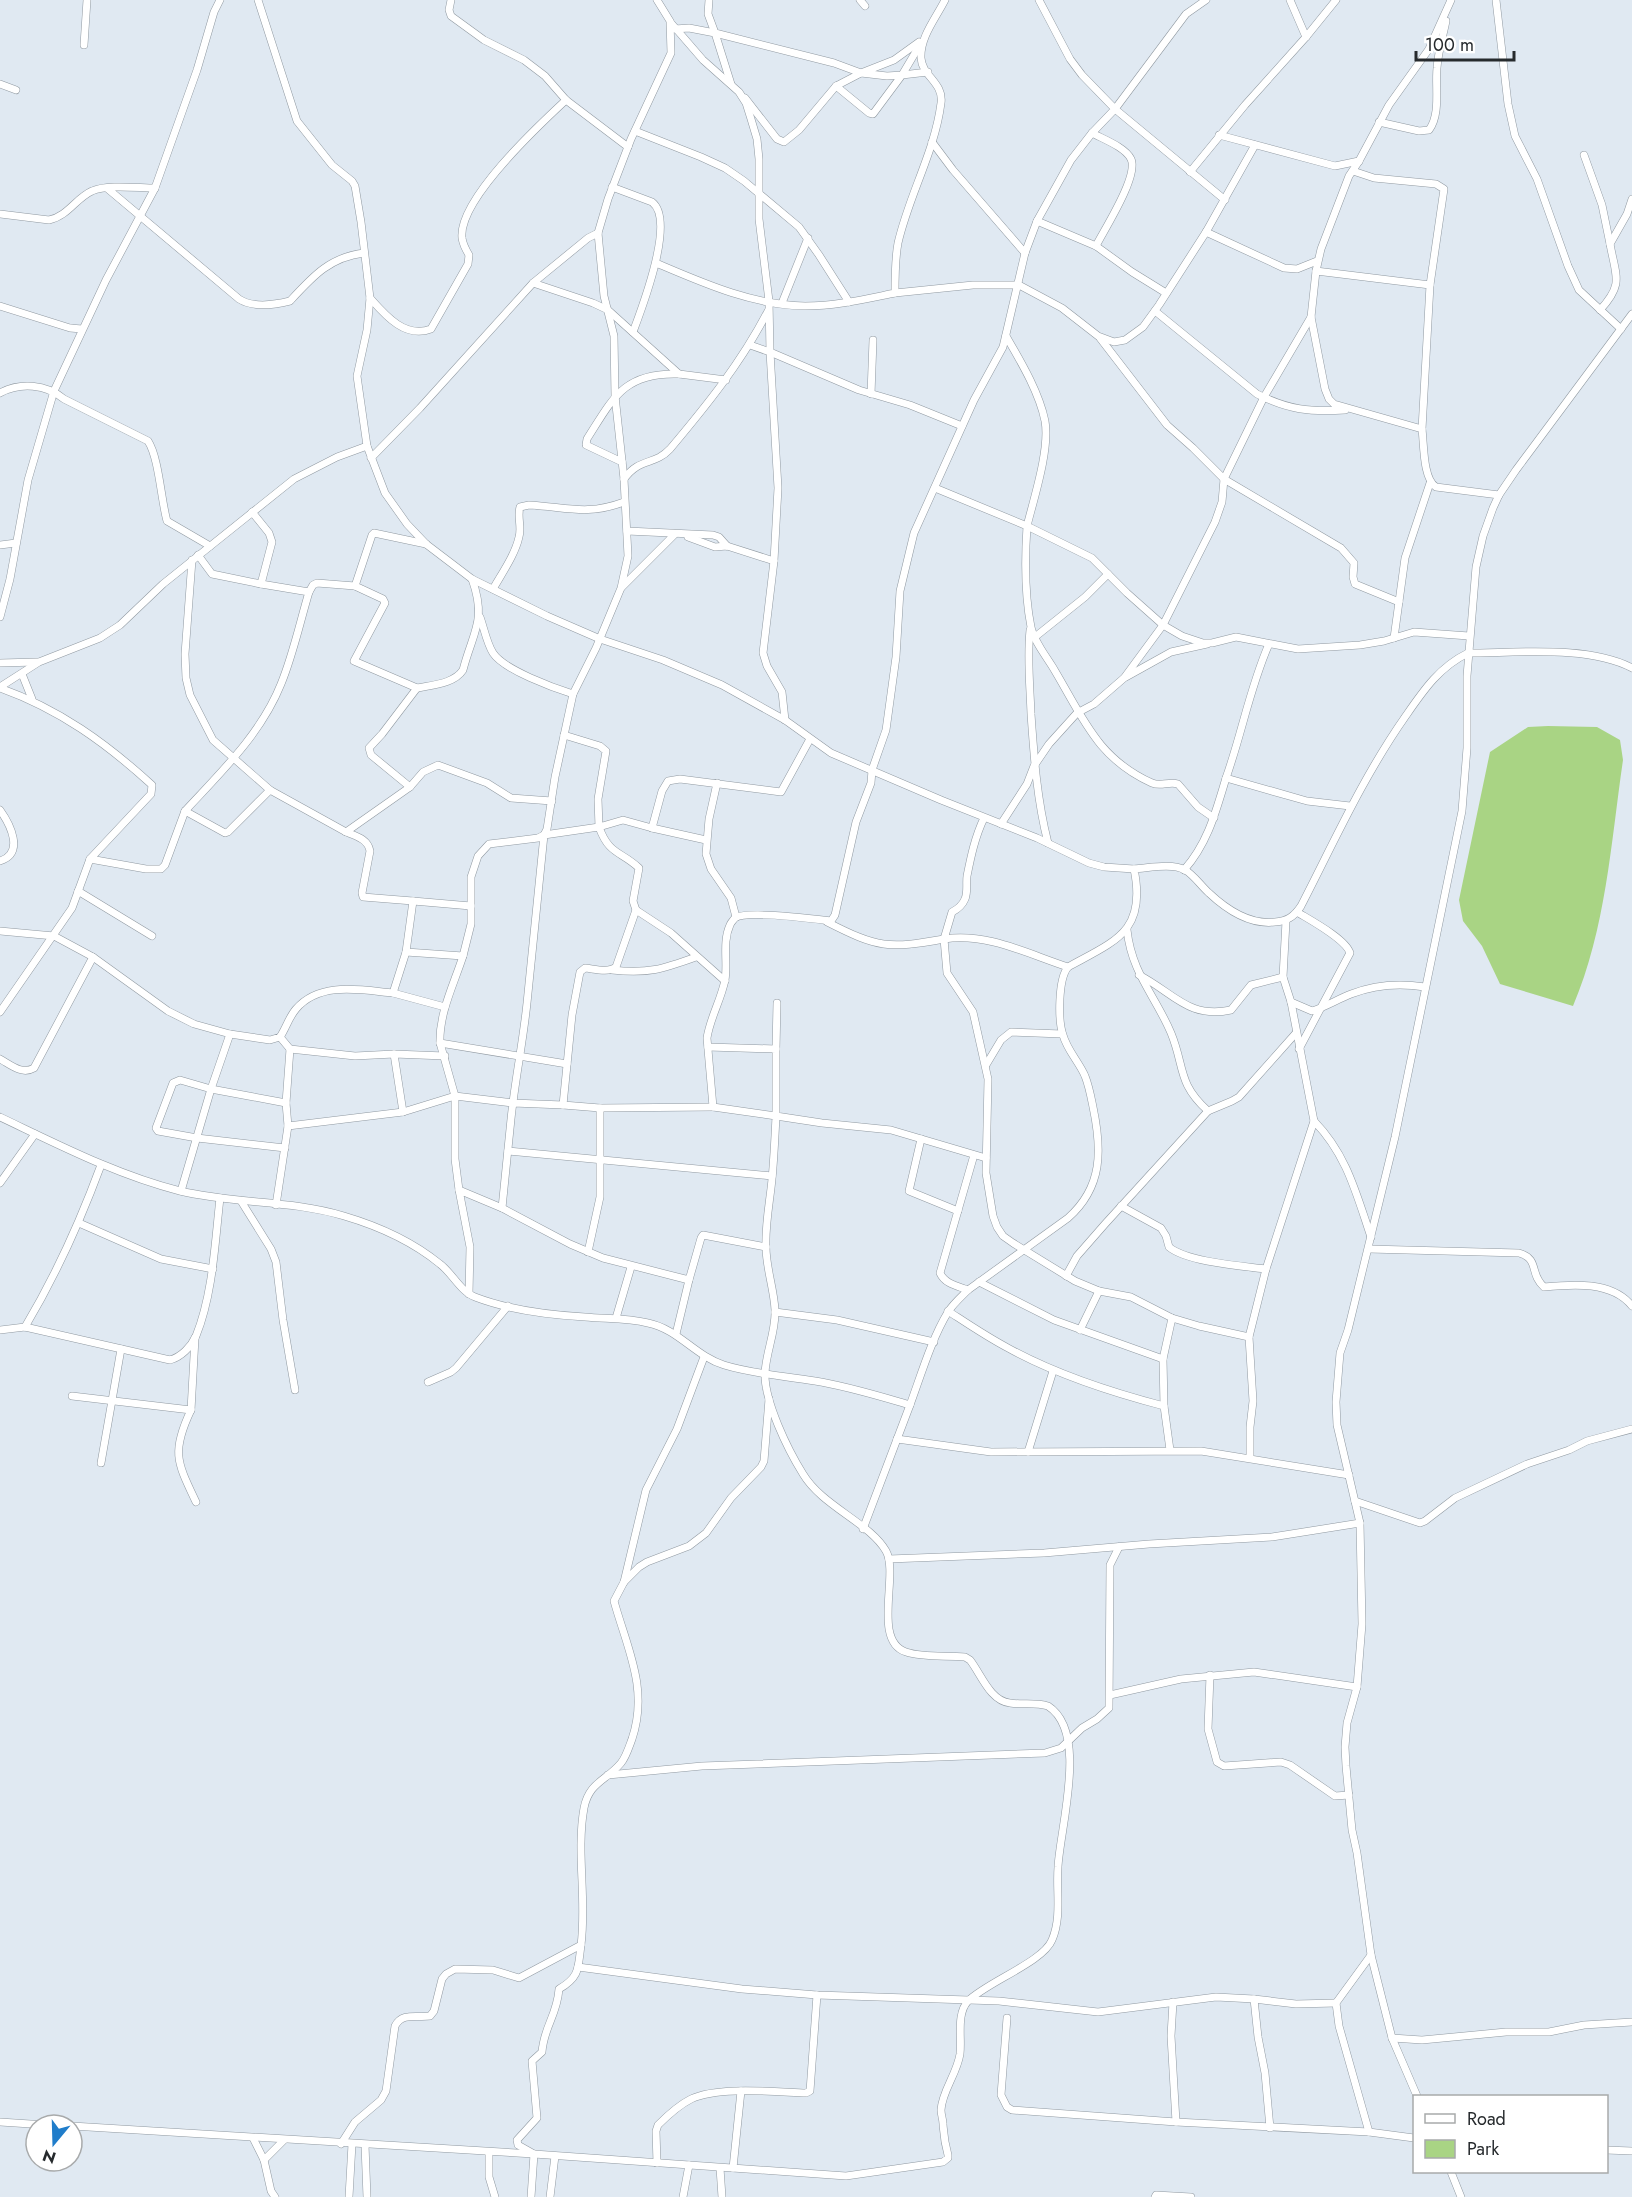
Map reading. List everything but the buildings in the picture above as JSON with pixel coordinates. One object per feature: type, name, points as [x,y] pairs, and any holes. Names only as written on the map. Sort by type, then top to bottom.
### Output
[{"type":"street","points":[[84,45],[87,0]]},
{"type":"street","points":[[0,617],[28,480],[54,391],[106,280],[154,188],[180,120],[214,12],[220,0]]},
{"type":"street","points":[[258,0],[297,121],[332,165],[355,186],[370,298],[368,330],[357,376],[367,446],[371,458],[385,493],[407,524],[426,544],[472,579],[493,590],[600,639],[722,685],[785,720],[831,753],[1048,843],[1089,863],[1104,867],[1134,869],[1165,867],[1184,870],[1210,894],[1240,915],[1262,923],[1286,921],[1298,912],[1350,806],[1389,739],[1432,678],[1459,657],[1468,652],[1572,654],[1613,660],[1632,668]]},
{"type":"street","points":[[451,0],[449,10],[452,16],[484,40],[524,60],[545,76],[566,100],[628,147]]},
{"type":"street","points":[[657,0],[675,28],[703,60],[732,84],[777,139],[784,142],[799,130],[836,86],[894,60],[924,39]]},
{"type":"street","points":[[709,0],[708,14],[732,84]]},
{"type":"street","points":[[836,86],[869,114],[873,114],[902,75],[945,0]]},
{"type":"street","points":[[1039,0],[1070,59],[1082,75],[1115,109],[1225,200]]},
{"type":"street","points":[[736,917],[789,915],[831,921],[835,915],[849,845],[871,783],[872,770],[886,730],[892,696],[900,591],[914,533],[962,426],[997,359],[1006,336],[1025,253],[1037,221],[1064,171],[1092,133],[1115,109],[1186,14],[1206,0]]},
{"type":"street","points":[[1290,0],[1306,37]]},
{"type":"street","points":[[1190,172],[1219,135],[1336,0]]},
{"type":"street","points":[[1422,429],[1349,410],[1334,404],[1329,399],[1311,317],[1317,261],[1338,202],[1379,122],[1426,54],[1451,0]]},
{"type":"street","points":[[1379,122],[1419,131],[1429,130],[1431,127],[1435,115],[1437,65],[1451,0]]},
{"type":"street","points":[[1496,0],[1508,104],[1515,136],[1537,179],[1579,290],[1621,329]]},
{"type":"street","points":[[502,1208],[544,835],[549,822],[573,694],[600,639],[621,588],[628,556],[624,479],[615,396],[614,336],[600,269],[598,233],[628,147],[671,53],[670,21]]},
{"type":"street","points":[[675,28],[688,28],[752,41],[834,63],[861,74],[887,76],[928,72]]},
{"type":"street","points":[[895,293],[898,242],[932,142],[942,95],[921,62],[924,39]]},
{"type":"street","points":[[0,84],[16,90]]},
{"type":"street","points":[[743,96],[757,140],[759,219],[769,305],[778,466],[774,561],[763,652],[767,666],[782,692],[785,720]]},
{"type":"street","points":[[370,298],[395,325],[425,332],[432,329],[468,264],[469,255],[464,247],[462,236],[468,215],[479,194],[530,133],[566,100]]},
{"type":"street","points":[[635,132],[725,168],[793,221],[808,238],[849,302]]},
{"type":"street","points":[[1092,133],[1129,156],[1132,165],[1125,189],[1095,246]]},
{"type":"street","points":[[1219,135],[1335,166],[1359,161]]},
{"type":"street","points":[[932,142],[953,170],[1025,253]]},
{"type":"street","points":[[1098,336],[1114,342],[1125,340],[1143,327],[1206,232],[1255,145]]},
{"type":"street","points":[[1584,156],[1602,205],[1617,282],[1612,297],[1600,310]]},
{"type":"street","points":[[1353,171],[1374,178],[1436,184],[1444,189],[1430,285],[1422,429],[1430,483],[1406,558],[1394,638]]},
{"type":"street","points":[[0,214],[56,218],[94,190],[154,188]]},
{"type":"street","points":[[612,188],[645,199],[657,206],[660,214],[660,238],[656,263],[650,288],[633,332]]},
{"type":"street","points":[[108,189],[246,304],[291,301],[311,278],[342,256],[364,253]]},
{"type":"street","points":[[1610,244],[1627,214],[1632,199]]},
{"type":"street","points":[[1037,221],[1095,246],[1166,292]]},
{"type":"street","points":[[1206,232],[1284,268],[1297,269],[1317,261]]},
{"type":"street","points":[[371,458],[420,408],[533,283],[588,238],[598,233]]},
{"type":"street","points":[[782,303],[808,238]]},
{"type":"street","points":[[656,263],[716,288],[769,305],[782,303],[812,306],[895,293],[973,285],[1019,285],[1062,308],[1098,336],[1167,425],[1224,479],[1341,548],[1354,563],[1355,584],[1399,602]]},
{"type":"street","points":[[1316,271],[1430,285]]},
{"type":"street","points":[[533,283],[608,310],[679,374]]},
{"type":"street","points":[[624,479],[634,466],[666,453],[726,380],[750,345],[769,305]]},
{"type":"street","points":[[0,306],[70,328],[82,329]]},
{"type":"street","points":[[1155,311],[1250,390],[1264,398],[1285,406],[1310,411],[1349,410]]},
{"type":"street","points":[[1416,2095],[1392,2038],[1371,1955],[1359,1863],[1352,1830],[1345,1748],[1347,1723],[1357,1687],[1362,1632],[1360,1522],[1337,1425],[1336,1402],[1340,1353],[1369,1249],[1395,1137],[1462,811],[1467,747],[1465,722],[1469,636],[1477,560],[1487,524],[1499,495],[1527,453],[1632,314]]},
{"type":"street","points":[[1124,678],[1162,625],[1215,522],[1222,502],[1224,479],[1264,398],[1311,317]]},
{"type":"street","points":[[1006,336],[1023,367],[1045,420],[1041,463],[1027,526],[1025,559],[1031,627],[1028,665],[1034,766],[1041,817],[1048,843]]},
{"type":"street","points":[[871,394],[873,340]]},
{"type":"street","points":[[750,345],[871,394],[910,405],[962,426]]},
{"type":"street","points":[[622,462],[586,446],[587,439],[615,396],[642,378],[679,374],[726,380]]},
{"type":"street","points":[[0,393],[15,386],[54,391],[63,399],[148,441],[154,454],[168,521],[210,546]]},
{"type":"street","points":[[0,687],[39,662],[100,638],[120,626],[163,585],[294,479],[337,457],[367,446]]},
{"type":"street","points":[[1430,483],[1442,489],[1499,495]]},
{"type":"street","points":[[935,488],[1081,551],[1092,558],[1162,625],[1188,638],[1212,643]]},
{"type":"street","points":[[493,590],[519,539],[520,507],[529,505],[590,511],[624,502]]},
{"type":"street","points":[[252,512],[269,533],[272,542],[261,584]]},
{"type":"street","points":[[627,531],[713,535],[719,537],[727,546],[774,561]]},
{"type":"street","points":[[355,586],[374,533],[426,544]]},
{"type":"street","points":[[621,588],[677,534]]},
{"type":"street","points":[[0,545],[16,543]]},
{"type":"street","points":[[195,558],[212,574],[309,592]]},
{"type":"street","points":[[195,558],[185,654],[186,678],[190,695],[213,740],[270,790],[365,840],[370,851],[363,897],[471,906]]},
{"type":"street","points":[[1035,637],[1085,597],[1108,574]]},
{"type":"street","points":[[472,579],[480,618],[493,654],[534,679],[573,694]]},
{"type":"street","points":[[90,859],[146,869],[161,868],[165,865],[185,811],[233,759],[256,729],[282,683],[313,585],[317,583],[355,586],[383,599],[385,603],[354,662],[417,688],[446,682],[460,675],[480,618]]},
{"type":"street","points":[[1031,627],[1077,713],[1101,746],[1124,768],[1157,785],[1178,784],[1198,807],[1214,818]]},
{"type":"street","points":[[1001,824],[1027,784],[1034,766],[1056,736],[1077,713],[1094,704],[1124,678],[1171,652],[1236,637],[1298,649],[1366,644],[1424,631],[1469,636]]},
{"type":"street","points":[[1184,870],[1200,848],[1214,818],[1252,686],[1269,644]]},
{"type":"street","points":[[0,663],[39,662]]},
{"type":"street","points":[[22,674],[32,699]]},
{"type":"street","points":[[0,687],[32,699],[61,714],[152,785],[151,794],[90,859],[72,908],[0,1012]]},
{"type":"street","points":[[410,786],[371,755],[369,748],[417,688]]},
{"type":"street","points":[[564,735],[600,746],[606,751],[598,799],[599,827],[613,851],[639,868],[633,901],[636,910],[670,933],[725,981]]},
{"type":"street","points":[[652,828],[662,791],[668,781],[680,779],[781,792],[810,739]]},
{"type":"street","points":[[346,832],[410,786],[423,772],[438,765],[487,783],[512,798],[552,801]]},
{"type":"street","points":[[1226,777],[1307,801],[1350,806]]},
{"type":"street","points":[[717,783],[706,840],[708,862],[731,898],[736,917]]},
{"type":"street","points":[[185,811],[225,833],[270,790]]},
{"type":"street","points":[[0,810],[8,821],[14,837],[14,847],[5,860],[0,861]]},
{"type":"street","points":[[984,818],[974,842],[971,866],[967,875],[966,898],[960,908],[952,912],[944,939],[947,972],[973,1012],[986,1065],[989,1091],[986,1158],[990,1200],[997,1227],[1003,1236],[1066,1276],[1099,1291],[1131,1298],[1172,1318],[1249,1337]]},
{"type":"street","points":[[469,1294],[470,1247],[455,1159],[457,1118],[455,1096],[440,1043],[446,1007],[471,924],[470,887],[473,867],[482,850],[495,843],[599,827],[627,820],[706,840]]},
{"type":"street","points":[[863,1529],[948,1311],[978,1282],[1079,1209],[1087,1197],[1098,1166],[1098,1132],[1088,1084],[1062,1034],[1061,985],[1068,967],[1116,940],[1126,930],[1136,901],[1134,869]]},
{"type":"street","points":[[78,891],[152,936]]},
{"type":"street","points":[[393,993],[406,952],[413,901]]},
{"type":"street","points":[[612,970],[616,966],[636,910]]},
{"type":"street","points":[[1298,912],[1350,950],[1349,958],[1299,1049]]},
{"type":"street","points":[[713,1107],[708,1047],[709,1028],[725,981],[728,932],[736,917]]},
{"type":"street","points":[[824,920],[860,939],[889,946],[908,946],[953,938],[984,940],[1068,967]]},
{"type":"street","points":[[1286,921],[1283,977],[1291,1002],[1314,1121],[1346,1163],[1371,1237]]},
{"type":"street","points":[[1126,930],[1131,957],[1138,975],[1171,1034],[1188,1089],[1208,1111]]},
{"type":"street","points":[[0,931],[54,936],[93,957],[168,1011],[194,1024],[230,1034],[270,1040],[280,1037],[296,1009],[314,994],[342,989],[393,993],[446,1007]]},
{"type":"street","points":[[406,952],[463,956]]},
{"type":"street","points":[[0,1059],[22,1071],[34,1068],[93,957]]},
{"type":"street","points":[[563,1105],[572,1015],[580,972],[585,968],[636,972],[658,970],[696,957]]},
{"type":"street","points":[[1138,975],[1186,1006],[1206,1012],[1231,1011],[1251,985],[1283,977]]},
{"type":"street","points":[[1291,1002],[1312,1011],[1349,994],[1372,987],[1393,985],[1425,987]]},
{"type":"street","points":[[84,2128],[534,2154],[846,2176],[946,2161],[948,2155],[942,2134],[942,2106],[957,2069],[962,2013],[969,2001],[1037,1956],[1053,1938],[1057,1915],[1061,1836],[1070,1780],[1068,1743],[1064,1727],[1053,1709],[1041,1704],[1000,1701],[970,1660],[965,1657],[911,1653],[899,1648],[892,1637],[888,1617],[889,1558],[882,1546],[830,1503],[804,1477],[779,1426],[769,1396],[765,1373],[775,1312],[766,1247],[776,1116],[777,1003]]},
{"type":"street","points":[[986,1065],[1001,1040],[1011,1032],[1062,1034]]},
{"type":"street","points":[[1066,1276],[1077,1256],[1208,1111],[1239,1096],[1296,1033]]},
{"type":"street","points":[[181,1191],[230,1034]]},
{"type":"street","points":[[276,1205],[288,1126],[286,1103],[290,1049],[280,1037]]},
{"type":"street","points":[[440,1043],[567,1064]]},
{"type":"street","points":[[708,1047],[776,1049]]},
{"type":"street","points":[[290,1049],[356,1056],[394,1053],[445,1056]]},
{"type":"street","points":[[394,1053],[403,1112]]},
{"type":"street","points":[[285,1148],[197,1138],[158,1131],[156,1128],[173,1083],[180,1080],[211,1089],[286,1103]]},
{"type":"street","points":[[288,1126],[403,1112],[455,1096],[513,1103],[600,1108],[713,1107],[822,1123],[891,1130],[986,1158]]},
{"type":"street","points":[[588,1252],[598,1206],[601,1160],[600,1108]]},
{"type":"street","points":[[0,1117],[101,1165],[181,1191],[318,1210],[344,1216],[383,1231],[422,1251],[442,1265],[469,1294],[508,1306],[566,1316],[616,1318],[649,1323],[676,1334],[704,1357],[740,1370],[835,1385],[910,1405]]},
{"type":"street","points":[[1250,1458],[1253,1401],[1249,1337],[1266,1269],[1314,1121]]},
{"type":"street","points":[[0,1183],[35,1134]]},
{"type":"street","points":[[921,1139],[909,1191],[958,1211]]},
{"type":"street","points":[[508,1151],[772,1176]]},
{"type":"street","points":[[968,1290],[948,1283],[940,1273],[974,1155]]},
{"type":"street","points":[[25,1327],[57,1270],[79,1223],[101,1165]]},
{"type":"street","points":[[459,1190],[502,1208],[588,1252],[631,1267],[689,1280]]},
{"type":"street","points":[[196,1502],[180,1469],[177,1457],[179,1439],[191,1410],[195,1337],[213,1269],[220,1198]]},
{"type":"street","points":[[241,1201],[271,1249],[276,1262],[283,1320],[296,1390]]},
{"type":"street","points":[[1122,1206],[1161,1228],[1169,1247],[1178,1252],[1204,1260],[1266,1269]]},
{"type":"street","points":[[79,1223],[161,1259],[213,1269]]},
{"type":"street","points":[[676,1334],[700,1238],[703,1235],[766,1247]]},
{"type":"street","points":[[1369,1249],[1519,1253],[1527,1255],[1533,1261],[1535,1278],[1544,1287],[1563,1285],[1602,1287],[1626,1299],[1632,1306]]},
{"type":"street","points":[[616,1318],[631,1267]]},
{"type":"street","points":[[978,1282],[1043,1315],[1163,1359]]},
{"type":"street","points":[[1080,1330],[1099,1291]]},
{"type":"street","points":[[428,1382],[452,1372],[508,1306]]},
{"type":"street","points":[[948,1311],[1006,1347],[1053,1371],[1164,1406]]},
{"type":"street","points":[[775,1312],[837,1320],[934,1342]]},
{"type":"street","points":[[1170,1450],[1164,1406],[1163,1359],[1172,1318]]},
{"type":"street","points":[[0,1330],[25,1327],[170,1360],[183,1354],[195,1337]]},
{"type":"street","points":[[101,1464],[121,1349]]},
{"type":"street","points":[[534,2154],[518,2145],[518,2140],[537,2118],[532,2061],[542,2052],[543,2037],[558,2006],[560,1989],[574,1979],[578,1967],[584,1919],[584,1810],[586,1801],[595,1785],[622,1762],[636,1727],[640,1705],[631,1652],[614,1601],[624,1582],[646,1490],[677,1429],[704,1357]]},
{"type":"street","points":[[1028,1452],[1053,1371]]},
{"type":"street","points":[[72,1396],[191,1410]]},
{"type":"street","points":[[624,1582],[647,1562],[699,1540],[713,1526],[731,1498],[762,1467],[769,1396]]},
{"type":"street","points":[[1355,1501],[1412,1522],[1425,1521],[1455,1498],[1527,1464],[1569,1450],[1587,1441],[1632,1429]]},
{"type":"street","points":[[897,1439],[965,1450],[1201,1451],[1349,1474]]},
{"type":"street","points":[[889,1558],[997,1555],[1272,1537],[1360,1522]]},
{"type":"street","points":[[608,1775],[702,1766],[1045,1753],[1061,1748],[1109,1708],[1110,1565],[1119,1547]]},
{"type":"street","points":[[1110,1695],[1158,1683],[1210,1675],[1262,1672],[1357,1687]]},
{"type":"street","points":[[1210,1675],[1208,1729],[1217,1762],[1224,1766],[1286,1763],[1335,1796],[1349,1795]]},
{"type":"street","points":[[340,2144],[355,2122],[381,2100],[386,2091],[395,2026],[398,2020],[403,2016],[430,2016],[434,2011],[438,1987],[446,1974],[455,1969],[491,1969],[519,1978],[581,1945]]},
{"type":"street","points":[[1369,2132],[1339,2026],[1336,2003],[1371,1955]]},
{"type":"street","points":[[578,1967],[705,1985],[817,1995],[1034,2004],[1098,2012],[1216,1997],[1296,2004],[1336,2003]]},
{"type":"street","points":[[657,2163],[656,2131],[660,2123],[690,2099],[708,2094],[741,2091],[806,2093],[810,2091],[817,1995]]},
{"type":"street","points":[[1254,1999],[1265,2073],[1270,2128]]},
{"type":"street","points":[[1173,2002],[1171,2036],[1176,2122]]},
{"type":"street","points":[[1007,2018],[1001,2096],[1007,2107],[1012,2110],[1270,2128],[1369,2132],[1413,2138]]},
{"type":"street","points":[[1392,2038],[1422,2040],[1506,2032],[1549,2032],[1584,2025],[1632,2022]]},
{"type":"street","points":[[733,2168],[741,2091]]},
{"type":"street","points":[[0,2122],[24,2124]]},
{"type":"street","points":[[253,2138],[264,2160],[271,2191],[275,2197]]},
{"type":"street","points":[[264,2160],[284,2140]]},
{"type":"street","points":[[349,2197],[352,2144]]},
{"type":"street","points":[[365,2145],[367,2197]]},
{"type":"street","points":[[1608,2150],[1632,2151]]},
{"type":"street","points":[[489,2152],[489,2177],[495,2197]]},
{"type":"street","points":[[531,2197],[534,2154]]},
{"type":"street","points":[[550,2197],[555,2156]]},
{"type":"street","points":[[682,2197],[689,2165]]},
{"type":"street","points":[[720,2168],[722,2197]]},
{"type":"street","points":[[1451,2173],[1461,2197]]},
{"type":"street","points":[[1155,2197],[1155,2195],[1191,2197]]},
{"type":"green space","points":[[1528,727],[1597,727],[1620,740],[1623,760],[1611,854],[1600,916],[1584,977],[1573,1006],[1500,984],[1482,946],[1463,921],[1459,900],[1490,752]]}]
